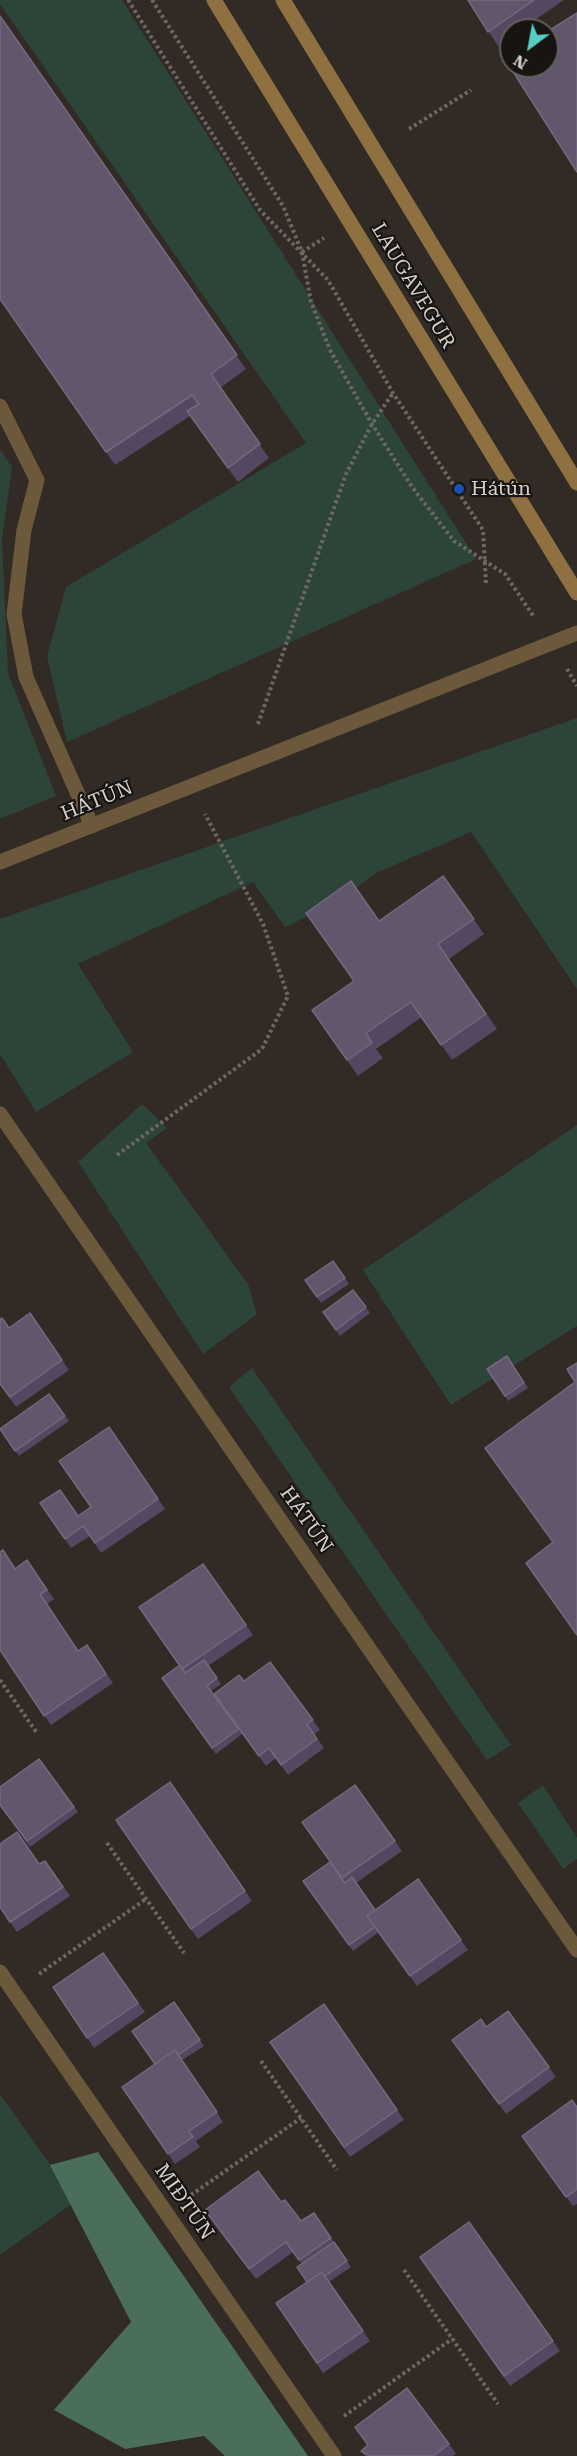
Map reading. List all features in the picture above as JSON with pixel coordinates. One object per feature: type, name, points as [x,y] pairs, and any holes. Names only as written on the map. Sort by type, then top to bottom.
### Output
[{"type":"main road","name":"LAUGAVEGUR","points":[[214,0],[577,593]]},
{"type":"main road","name":"LAUGAVEGUR","points":[[283,0],[577,483]]},
{"type":"street","points":[[0,406],[37,480],[24,530],[14,614],[26,676],[92,826]]},
{"type":"street","name":"HÁTÚN","points":[[0,862],[577,633]]},
{"type":"street","name":"HÁTÚN","points":[[0,1114],[577,1950]]},
{"type":"street","name":"MIÐTÚN","points":[[0,1972],[334,2456]]},
{"type":"path","points":[[128,0],[260,210],[328,280],[393,393],[483,530],[486,583]]},
{"type":"path","points":[[152,0],[283,206],[302,252],[311,302],[331,352],[372,424],[412,487],[454,541],[505,574],[552,643],[577,686]]},
{"type":"path","points":[[409,129],[471,90]]},
{"type":"path","points":[[302,252],[327,236]]},
{"type":"path","points":[[243,765],[346,474],[372,424],[393,393]]},
{"type":"path","points":[[117,1155],[262,1049],[288,996],[263,924],[190,787]]},
{"type":"path","points":[[0,1680],[37,1732]]},
{"type":"path","points":[[107,1843],[184,1953]]},
{"type":"path","points":[[14,1992],[146,1899]]},
{"type":"path","points":[[261,2061],[337,2170]]},
{"type":"path","points":[[166,2213],[301,2118]]},
{"type":"path","points":[[404,2270],[498,2404]]},
{"type":"path","points":[[318,2433],[452,2339]]},
{"type":"green space","points":[[0,0],[122,0],[476,559],[67,742],[47,656],[66,587],[306,443],[0,4]]},
{"type":"green space","points":[[0,450],[12,467],[2,540],[8,673],[56,796],[0,819]]},
{"type":"green space","points":[[577,718],[577,989],[471,832],[378,872],[333,904],[285,927],[253,882],[78,964],[133,1052],[36,1112],[0,1054],[0,919]]},
{"type":"green space","points":[[142,1104],[167,1128],[146,1143],[248,1284],[257,1314],[203,1354],[78,1162]]},
{"type":"green space","points":[[577,1125],[577,1326],[451,1405],[363,1270]]},
{"type":"green space","points":[[252,1368],[511,1745],[487,1760],[229,1387]]},
{"type":"green space","points":[[543,1785],[577,1838],[577,1859],[563,1869],[518,1803]]},
{"type":"green space","points":[[0,2094],[76,2201],[0,2255]]},
{"type":"green space","points":[[98,2152],[308,2456],[225,2456],[204,2436],[125,2449],[54,2410],[131,2322],[50,2165]]},
{"type":"building","points":[[468,0],[534,0],[508,18],[499,18],[499,24],[488,32]]},
{"type":"building","points":[[577,13],[577,172],[517,78],[559,78],[559,24]]},
{"type":"building","points":[[0,16],[237,355],[211,374],[260,444],[228,468],[187,411],[199,404],[192,395],[106,452],[0,299]]},
{"type":"building","points":[[443,876],[474,919],[438,944],[486,1014],[441,1045],[411,1002],[366,1033],[372,1043],[347,1060],[312,1010],[354,981],[306,913],[351,881],[379,921]]},
{"type":"building","points":[[333,1261],[345,1278],[317,1297],[305,1280]]},
{"type":"building","points":[[353,1290],[366,1307],[336,1330],[323,1312]]},
{"type":"building","points":[[30,1313],[62,1360],[10,1397],[0,1384],[0,1319],[2,1318],[9,1328]]},
{"type":"building","points":[[507,1356],[524,1383],[505,1396],[487,1369]]},
{"type":"building","points":[[577,1363],[577,1635],[526,1563],[553,1542],[485,1448],[575,1382],[567,1369]]},
{"type":"building","points":[[49,1394],[65,1416],[15,1451],[0,1429]]},
{"type":"building","points":[[109,1427],[158,1499],[95,1543],[83,1526],[65,1539],[40,1503],[60,1490],[78,1516],[91,1507],[59,1461]]},
{"type":"building","points":[[3,1550],[15,1569],[27,1560],[47,1590],[40,1594],[78,1651],[87,1645],[106,1674],[44,1716],[0,1650],[0,1552]]},
{"type":"building","points":[[203,1564],[246,1625],[182,1669],[139,1607]]},
{"type":"building","points":[[204,1660],[217,1678],[207,1686],[239,1729],[212,1748],[162,1678],[180,1665],[185,1673]]},
{"type":"building","points":[[270,1662],[313,1720],[307,1724],[317,1739],[281,1765],[269,1748],[259,1756],[214,1694],[239,1675],[244,1681]]},
{"type":"building","points":[[39,1759],[74,1807],[27,1841],[0,1805],[0,1787]]},
{"type":"building","points":[[170,1782],[245,1891],[191,1929],[116,1820]]},
{"type":"building","points":[[355,1785],[395,1841],[342,1878],[302,1822]]},
{"type":"building","points":[[17,1832],[39,1864],[45,1861],[63,1887],[10,1922],[0,1907],[0,1844]]},
{"type":"building","points":[[330,1862],[345,1883],[352,1877],[375,1910],[367,1916],[375,1927],[349,1945],[303,1881]]},
{"type":"building","points":[[418,1879],[461,1940],[410,1976],[367,1916]]},
{"type":"building","points":[[103,1953],[138,2003],[87,2038],[53,1987]]},
{"type":"building","points":[[174,2002],[200,2040],[178,2055],[175,2050],[155,2064],[132,2031]]},
{"type":"building","points":[[324,2004],[397,2110],[344,2147],[270,2042]]},
{"type":"building","points":[[508,2011],[549,2067],[499,2104],[452,2040],[481,2019],[486,2027]]},
{"type":"building","points":[[175,2050],[217,2112],[189,2131],[193,2137],[168,2154],[122,2087]]},
{"type":"building","points":[[572,2100],[577,2107],[577,2189],[566,2197],[522,2136]]},
{"type":"building","points":[[258,2171],[281,2202],[285,2200],[301,2221],[314,2213],[331,2238],[299,2260],[286,2242],[249,2269],[205,2210]]},
{"type":"building","points":[[469,2222],[553,2341],[504,2376],[420,2257]]},
{"type":"building","points":[[334,2242],[347,2261],[325,2276],[322,2272],[307,2282],[297,2267]]},
{"type":"building","points":[[322,2272],[363,2331],[317,2363],[276,2303]]},
{"type":"building","points":[[407,2388],[449,2444],[433,2456],[370,2456],[361,2451],[368,2445],[355,2427]]},
{"type":"place","name":"Hátún","points":[[459,489]]}]
